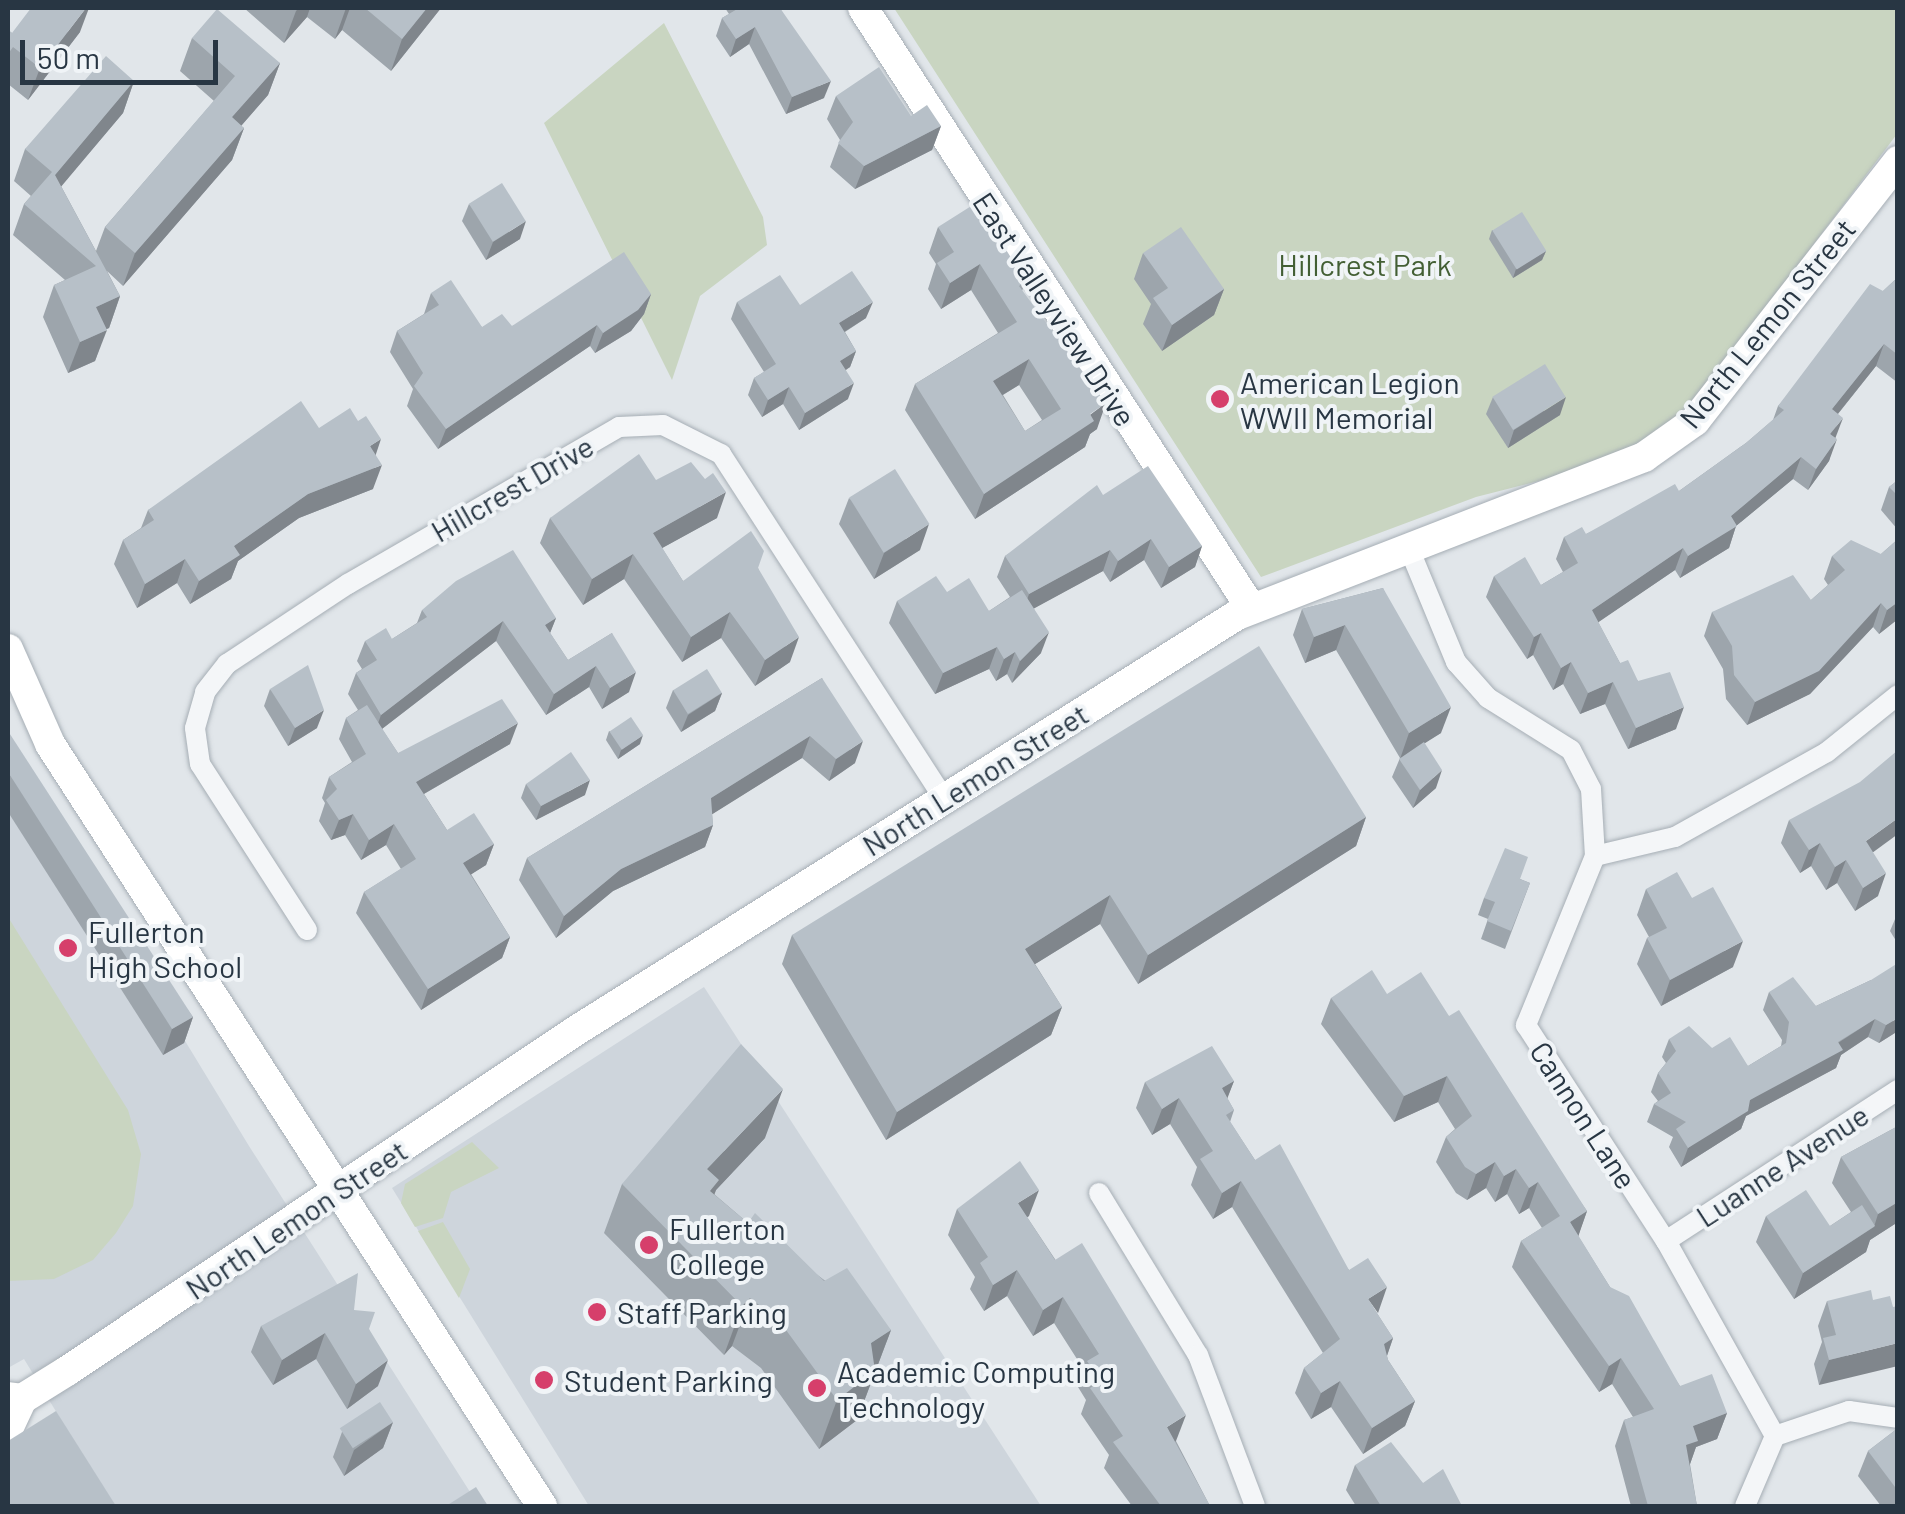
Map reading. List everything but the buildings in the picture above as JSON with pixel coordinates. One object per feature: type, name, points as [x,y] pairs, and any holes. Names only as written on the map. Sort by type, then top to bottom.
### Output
[{"type":"street","name":"East Valleyview Drive","points":[[863,8],[1251,608]]},
{"type":"street","name":"North Lemon Street","points":[[8,1429],[15,1398],[944,797],[1251,608],[1408,546],[1586,484],[1695,421],[1898,161]]},
{"type":"street","name":"Hillcrest Drive","points":[[307,930],[200,764],[195,728],[205,692],[227,664],[348,584],[619,427],[663,425],[722,454],[944,797]]},
{"type":"street","name":"Cannon Lane","points":[[1408,546],[1456,662],[1488,698],[1571,750],[1592,788],[1596,856],[1526,1025],[1666,1241],[1775,1436]]},
{"type":"street","points":[[8,649],[50,744],[542,1506]]},
{"type":"street","points":[[1596,856],[1675,837],[1828,752],[1898,695]]},
{"type":"street","name":"Luanne Avenue","points":[[1666,1241],[1898,1090]]},
{"type":"street","points":[[1099,1194],[1198,1355],[1255,1506]]},
{"type":"street","points":[[1745,1506],[1775,1436],[1850,1411],[1898,1418]]},
{"type":"shaded area","name":"Fullerton High School","points":[[8,750],[249,1146],[479,1506],[8,1506],[60,1418],[24,1359],[8,1368]]},
{"type":"shaded area","name":"Fullerton College","points":[[704,987],[1041,1506],[589,1506],[392,1188]]},
{"type":"green space","name":"Hillcrest Park","points":[[894,8],[1897,8],[1897,134],[1703,391],[1630,458],[1476,497],[1261,577]]},
{"type":"green space","points":[[664,23],[763,217],[767,245],[700,296],[672,380],[544,123]]},
{"type":"green space","points":[[8,917],[128,1110],[141,1154],[133,1206],[116,1233],[93,1260],[54,1279],[8,1281]]},
{"type":"green space","points":[[472,1142],[499,1168],[451,1192],[443,1218],[415,1227],[401,1203],[405,1184]]},
{"type":"green space","points":[[443,1222],[470,1269],[459,1298],[418,1231]]},
{"type":"place","name":"American Legion WWII Memorial","points":[[1220,399]]},
{"type":"place","name":"Fullerton High School","points":[[68,948]]},
{"type":"place","name":"Fullerton College","points":[[649,1245]]},
{"type":"place","name":"Staff Parking","points":[[597,1312]]},
{"type":"place","name":"Student Parking","points":[[544,1380]]},
{"type":"place","name":"Academic Computing Technology","points":[[817,1388]]}]
